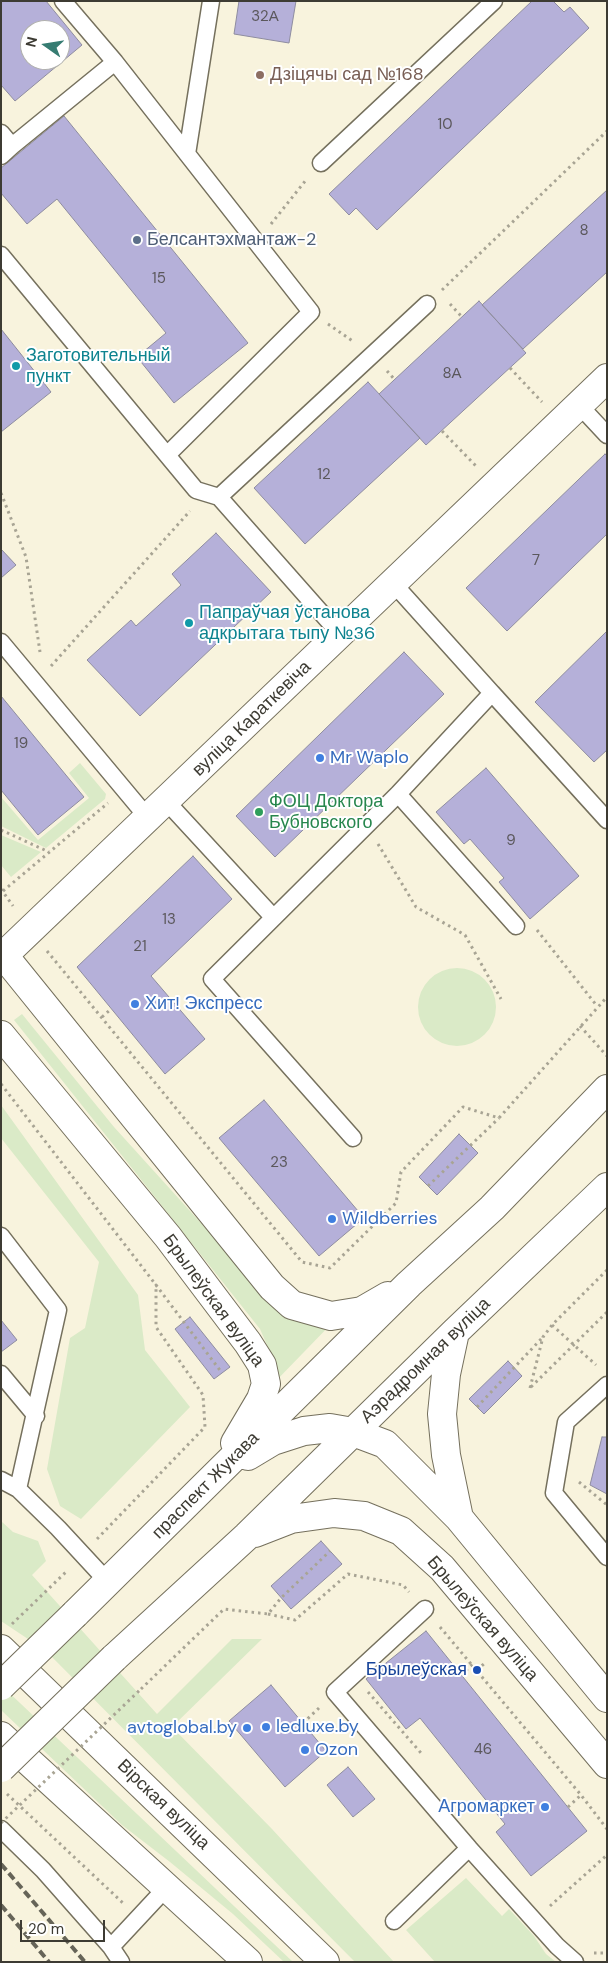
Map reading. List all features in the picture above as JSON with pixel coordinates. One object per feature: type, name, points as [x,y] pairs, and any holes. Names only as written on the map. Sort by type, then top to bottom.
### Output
[{"type":"main road","name":"вуліца Караткевіча","points":[[2,955],[30,931],[607,378]]},
{"type":"main road","points":[[2,955],[272,1287],[292,1305],[331,1316],[362,1310],[409,1284],[492,1208],[607,1089]]},
{"type":"main road","name":"Брылеўская вуліца","points":[[1,1035],[168,1237],[248,1343],[262,1365],[266,1384],[261,1399],[217,1475]]},
{"type":"main road","name":"Аэрадромная вуліца","points":[[247,1536],[455,1332],[607,1187]]},
{"type":"main road","name":"праспект Жукава","points":[[1,1686],[409,1284]]},
{"type":"main road","points":[[455,1332],[446,1374],[442,1414],[446,1455],[459,1518]]},
{"type":"main road","points":[[217,1475],[273,1441],[296,1434],[330,1428],[353,1432],[385,1444],[459,1518],[607,1698]]},
{"type":"main road","name":"Брылеўская вуліца","points":[[247,1536],[291,1519],[334,1513],[364,1516],[401,1531],[442,1568],[607,1764]]},
{"type":"main road","points":[[1,1768],[114,1658],[247,1536]]},
{"type":"main road","name":"Вірская вуліца","points":[[5,1639],[325,1962]]},
{"type":"main road","points":[[1,1736],[248,1962]]},
{"type":"lane","points":[[63,1],[115,62],[311,312],[167,455]]},
{"type":"lane","points":[[187,154],[211,1]]},
{"type":"lane","points":[[321,163],[494,1]]},
{"type":"lane","points":[[1,133],[7,151],[115,62]]},
{"type":"lane","points":[[1,255],[196,490],[212,495],[340,634]]},
{"type":"lane","points":[[212,495],[427,304]]},
{"type":"lane","points":[[570,413],[607,435]]},
{"type":"lane","points":[[393,583],[607,820]]},
{"type":"lane","points":[[1,642],[39,678],[157,809],[274,917]]},
{"type":"lane","points":[[352,1138],[212,978],[398,794],[492,694]]},
{"type":"lane","points":[[398,794],[516,926]]},
{"type":"lane","points":[[4,1245],[58,1310],[36,1416],[18,1490]]},
{"type":"lane","points":[[1,1374],[36,1416]]},
{"type":"lane","points":[[607,1385],[566,1422],[554,1493],[607,1557]]},
{"type":"lane","points":[[1,1480],[18,1490],[58,1528],[108,1582]]},
{"type":"lane","points":[[425,1609],[334,1692],[469,1848],[557,1946],[575,1962]]},
{"type":"lane","points":[[1,1829],[43,1870],[111,1947],[121,1962]]},
{"type":"lane","points":[[394,1921],[469,1848]]},
{"type":"lane","points":[[111,1947],[166,1888]]},
{"type":"path","points":[[427,304],[607,131]]},
{"type":"path","points":[[256,242],[321,163]]},
{"type":"path","points":[[510,368],[570,413]]},
{"type":"path","points":[[442,431],[494,486]]},
{"type":"path","points":[[1,493],[27,563],[39,678]]},
{"type":"path","points":[[39,678],[212,495]]},
{"type":"path","points":[[111,800],[2,890],[30,931],[302,1262],[330,1268],[378,1223],[396,1203],[401,1172],[463,1107],[499,1118]]},
{"type":"path","points":[[367,825],[416,907],[465,935],[501,1000]]},
{"type":"path","points":[[1,830],[49,852]]},
{"type":"path","points":[[516,926],[535,927],[598,1006]]},
{"type":"path","points":[[428,1186],[499,1118],[607,997]]},
{"type":"path","points":[[102,1017],[111,1008]]},
{"type":"path","points":[[580,1026],[607,1056]]},
{"type":"path","points":[[1,1084],[222,1373]]},
{"type":"path","points":[[477,1407],[552,1325],[607,1270]]},
{"type":"path","points":[[5,1639],[82,1554],[205,1427],[203,1395],[156,1327],[156,1285]]},
{"type":"path","points":[[543,1337],[530,1388],[607,1312]]},
{"type":"path","points":[[552,1325],[575,1344],[600,1369]]},
{"type":"path","points":[[577,1477],[580,1484],[607,1505]]},
{"type":"path","points":[[268,1614],[330,1551]]},
{"type":"path","points":[[1,1823],[224,1609],[268,1614],[295,1620],[348,1574],[403,1585],[473,1664],[607,1828]]},
{"type":"path","points":[[462,1675],[473,1664]]},
{"type":"path","points":[[1,1789],[138,1917]]},
{"type":"path","points":[[568,1807],[581,1795]]},
{"type":"path","points":[[532,1918],[551,1906],[607,1855]]},
{"type":"green space","points":[[80,763],[106,794],[105,799],[46,848],[1,826],[1,797],[38,840],[89,798],[69,773]]},
{"type":"green space","points":[[1,835],[41,852],[11,877],[1,865]]},
{"type":"green space","points":[[457,968],[472,971],[489,985],[493,992],[496,1007],[493,1022],[479,1039],[472,1043],[457,1046],[442,1043],[425,1029],[421,1022],[418,1007],[421,992],[435,975],[442,971]]},
{"type":"green space","points":[[22,1014],[114,1127],[257,1285],[334,1321],[273,1384],[274,1361],[260,1329],[14,1020]]},
{"type":"green space","points":[[1,1105],[138,1295],[145,1350],[190,1407],[81,1519],[60,1506],[47,1469],[70,1338],[85,1328],[99,1262],[1,1138]]},
{"type":"green space","points":[[1,1521],[13,1532],[38,1541],[46,1561],[32,1575],[157,1714],[232,1639],[262,1639],[172,1727],[272,1829],[394,1962],[355,1962],[46,1651],[1,1621]]},
{"type":"green space","points":[[1,1685],[293,1962],[284,1962],[233,1914],[122,1825],[1,1710]]},
{"type":"green space","points":[[466,1878],[502,1916],[509,1909],[534,1936],[546,1954],[556,1962],[435,1962],[406,1930]]},
{"type":"building","points":[[1,1],[46,1],[62,20],[20,20],[20,70],[52,70],[15,101],[1,85]]},
{"type":"building","points":[[239,1],[296,1],[289,43],[234,34]]},
{"type":"building","points":[[532,1],[553,1],[564,12],[570,7],[589,28],[377,230],[356,208],[349,215],[329,194]]},
{"type":"building","points":[[70,30],[82,45],[70,55]]},
{"type":"building","points":[[64,116],[248,343],[174,403],[137,357],[166,333],[57,199],[27,224],[1,193],[1,168]]},
{"type":"building","points":[[607,190],[607,272],[523,349],[482,305]]},
{"type":"building","points":[[479,301],[526,353],[426,445],[379,394]]},
{"type":"building","name":"Заготовительный пункт","points":[[1,329],[51,392],[1,432]]},
{"type":"building","points":[[368,382],[420,438],[305,544],[254,488]]},
{"type":"building","points":[[605,454],[607,456],[607,534],[507,631],[466,588]]},
{"type":"building","name":"Папраўчая ўстанова адкрытага тыпу №36","points":[[216,533],[271,592],[140,716],[87,660],[131,620],[136,626],[181,585],[172,574]]},
{"type":"building","points":[[1,549],[16,565],[1,578]]},
{"type":"building","points":[[607,631],[607,750],[594,762],[535,702]]},
{"type":"building","points":[[404,652],[444,694],[275,857],[236,816]]},
{"type":"building","points":[[1,696],[84,797],[38,835],[1,790]]},
{"type":"building","points":[[486,768],[579,876],[530,919],[499,882],[504,878],[470,839],[464,844],[436,812]]},
{"type":"building","points":[[193,856],[232,899],[151,976],[205,1039],[165,1074],[77,967]]},
{"type":"building","points":[[264,1100],[364,1218],[319,1256],[219,1138]]},
{"type":"building","points":[[459,1134],[478,1153],[437,1195],[419,1177]]},
{"type":"building","points":[[190,1317],[230,1367],[214,1379],[175,1329]]},
{"type":"building","points":[[1,1320],[17,1340],[1,1352]]},
{"type":"building","points":[[508,1361],[522,1376],[484,1414],[469,1399]]},
{"type":"building","points":[[602,1437],[607,1437],[607,1494],[590,1485]]},
{"type":"building","points":[[321,1541],[342,1564],[291,1609],[271,1586]]},
{"type":"building","points":[[426,1631],[587,1831],[531,1876],[496,1832],[505,1824],[420,1718],[406,1729],[366,1679]]},
{"type":"building","points":[[271,1685],[326,1751],[285,1787],[229,1721]]},
{"type":"building","points":[[348,1767],[375,1799],[353,1817],[327,1785]]},
{"type":"railway","points":[[1,1864],[85,1962]]},
{"type":"railway","points":[[1,1905],[49,1962]]},
{"type":"place","name":"Дзіцячы сад №168","points":[[260,75]]},
{"type":"place","name":"Белсантэхмантаж-2","points":[[137,240]]},
{"type":"place","name":"Заготовительный пункт","points":[[16,366]]},
{"type":"place","name":"Папраўчая ўстанова адкрытага тыпу №36","points":[[189,623]]},
{"type":"place","name":"Mr Waplo","points":[[320,758]]},
{"type":"place","name":"ФОЦ Доктора Бубновского","points":[[259,812]]},
{"type":"place","name":"Хит! Экспресс","points":[[135,1004]]},
{"type":"place","name":"Wildberries","points":[[332,1219]]},
{"type":"place","name":"Брылеўская","points":[[477,1670]]},
{"type":"place","name":"ledluxe.by","points":[[266,1727]]},
{"type":"place","name":"avtoglobal.by","points":[[247,1728]]},
{"type":"place","name":"Ozon","points":[[305,1750]]},
{"type":"place","name":"Агромаркет","points":[[545,1807]]}]
